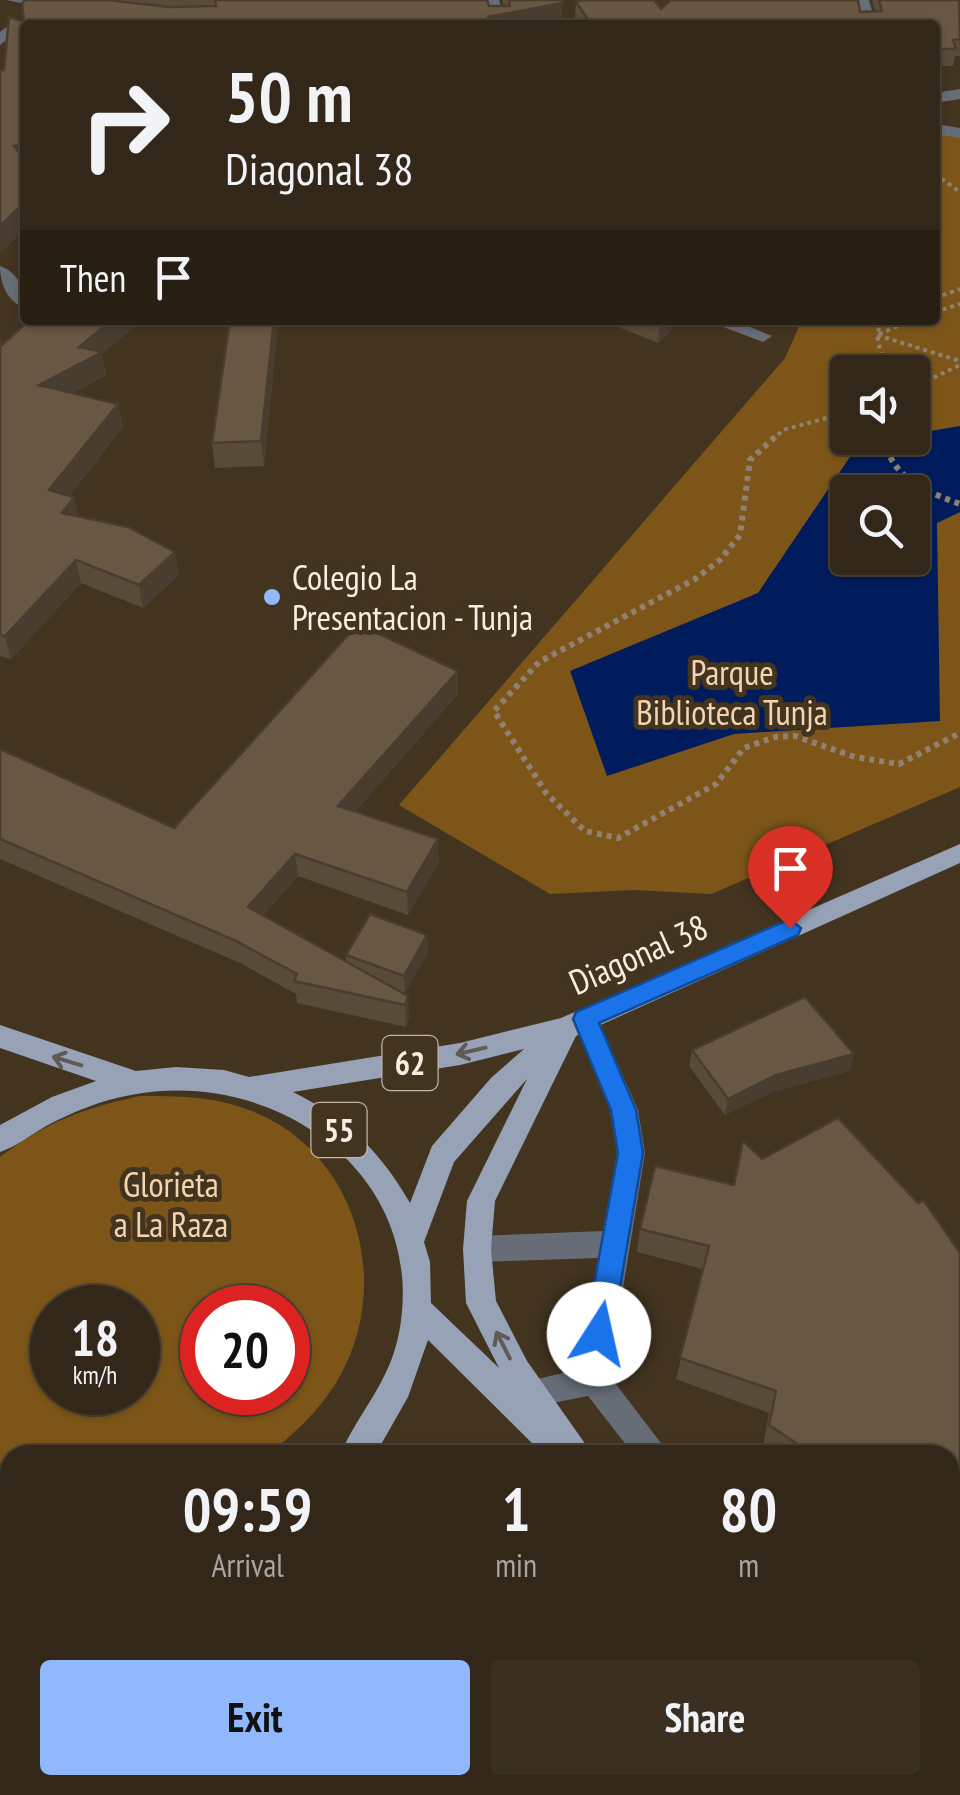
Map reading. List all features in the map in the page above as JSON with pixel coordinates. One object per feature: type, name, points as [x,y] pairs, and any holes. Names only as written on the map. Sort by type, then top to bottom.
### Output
[{"type":"main road","name":"Diagonal 38","points":[[253,1087],[460,1054],[575,1023],[960,853]]},
{"type":"main road","name":"Diagonal 38","points":[[411,1239],[442,1155],[500,1086],[575,1023]]},
{"type":"main road","points":[[570,1445],[516,1371],[481,1303],[477,1249],[481,1201],[575,1023]]},
{"type":"main road","points":[[0,1036],[32,1050],[136,1082]]},
{"type":"main road","name":"55","points":[[0,1140],[63,1103],[136,1082],[176,1078],[253,1087],[314,1113],[352,1142],[384,1179],[411,1239],[418,1310],[398,1390],[362,1445]]},
{"type":"main road","points":[[418,1310],[555,1445]]},
{"type":"street","points":[[13,0],[73,8]]},
{"type":"street","points":[[26,20],[34,2]]},
{"type":"street","points":[[0,40],[20,32]]},
{"type":"street","points":[[729,325],[763,336]]},
{"type":"street","points":[[575,1023],[624,1110],[630,1153],[594,1380],[646,1445]]},
{"type":"street","points":[[477,1249],[615,1244]]},
{"type":"street","points":[[532,1393],[594,1380]]},
{"type":"path","points":[[880,325],[877,335],[881,355]]},
{"type":"path","points":[[877,335],[900,325]]},
{"type":"path","points":[[877,335],[960,363]]},
{"type":"path","points":[[930,379],[960,363]]},
{"type":"path","points":[[830,417],[783,430],[750,460],[740,536],[720,560],[695,579],[538,662],[494,711],[546,793],[585,830],[618,838],[716,784],[744,748],[774,737],[794,736],[855,757],[899,764],[960,732]]},
{"type":"path","points":[[889,455],[902,474],[935,496],[960,504]]},
{"type":"green space","name":"Parque Biblioteca Tunja","points":[[940,130],[960,133],[960,787],[711,894],[634,890],[550,894],[399,805],[785,358],[800,325],[940,325]]},
{"type":"green space","name":"Glorieta a La Raza","points":[[140,1096],[207,1099],[246,1109],[284,1128],[315,1154],[339,1187],[355,1224],[363,1264],[363,1304],[354,1345],[321,1404],[296,1431],[279,1445],[0,1445],[0,1157],[50,1125],[83,1111]]},
{"type":"shaded area","points":[[960,426],[960,512],[937,523],[940,721],[734,734],[607,776],[570,671],[758,593],[830,486],[830,575],[930,575],[930,475],[838,475],[851,455],[930,455],[930,431]]},
{"type":"building","points":[[108,0],[169,7],[216,6],[215,0],[487,0],[489,6],[510,6],[509,0],[562,0],[488,17],[490,20],[24,20],[22,3]]},
{"type":"building","points":[[654,0],[661,9],[671,0],[858,0],[860,12],[882,11],[879,0],[959,0],[960,39],[953,40],[956,49],[940,49],[940,20],[589,20],[576,2]]},
{"type":"building","points":[[9,17],[20,21],[20,145],[14,146],[20,153],[20,207],[0,226],[0,70],[4,70]]},
{"type":"building","points":[[24,325],[106,325],[79,347],[102,352],[39,385],[118,404],[49,490],[74,497],[62,513],[128,527],[175,552],[139,585],[76,560],[5,636],[0,635],[0,340],[2,345]]},
{"type":"building","points":[[229,325],[273,325],[261,441],[212,443]]},
{"type":"building","points":[[358,624],[458,671],[338,806],[438,839],[407,892],[295,854],[248,907],[408,996],[405,1005],[294,981],[297,974],[236,941],[0,839],[0,749],[174,828]]},
{"type":"building","points":[[370,914],[427,935],[404,976],[346,955]]},
{"type":"building","points":[[805,997],[854,1054],[776,1075],[728,1099],[692,1050]]},
{"type":"building","points":[[838,1118],[918,1203],[924,1201],[960,1253],[960,1445],[799,1445],[769,1425],[776,1391],[680,1358],[709,1246],[640,1229],[655,1166],[734,1185],[743,1141],[762,1159]]},
{"type":"place","name":"Colegio La Presentacion - Tunja","points":[[272,597]]},
{"type":"route","points":[[599,1334],[630,1153],[624,1110],[585,1019],[790,928]]}]
